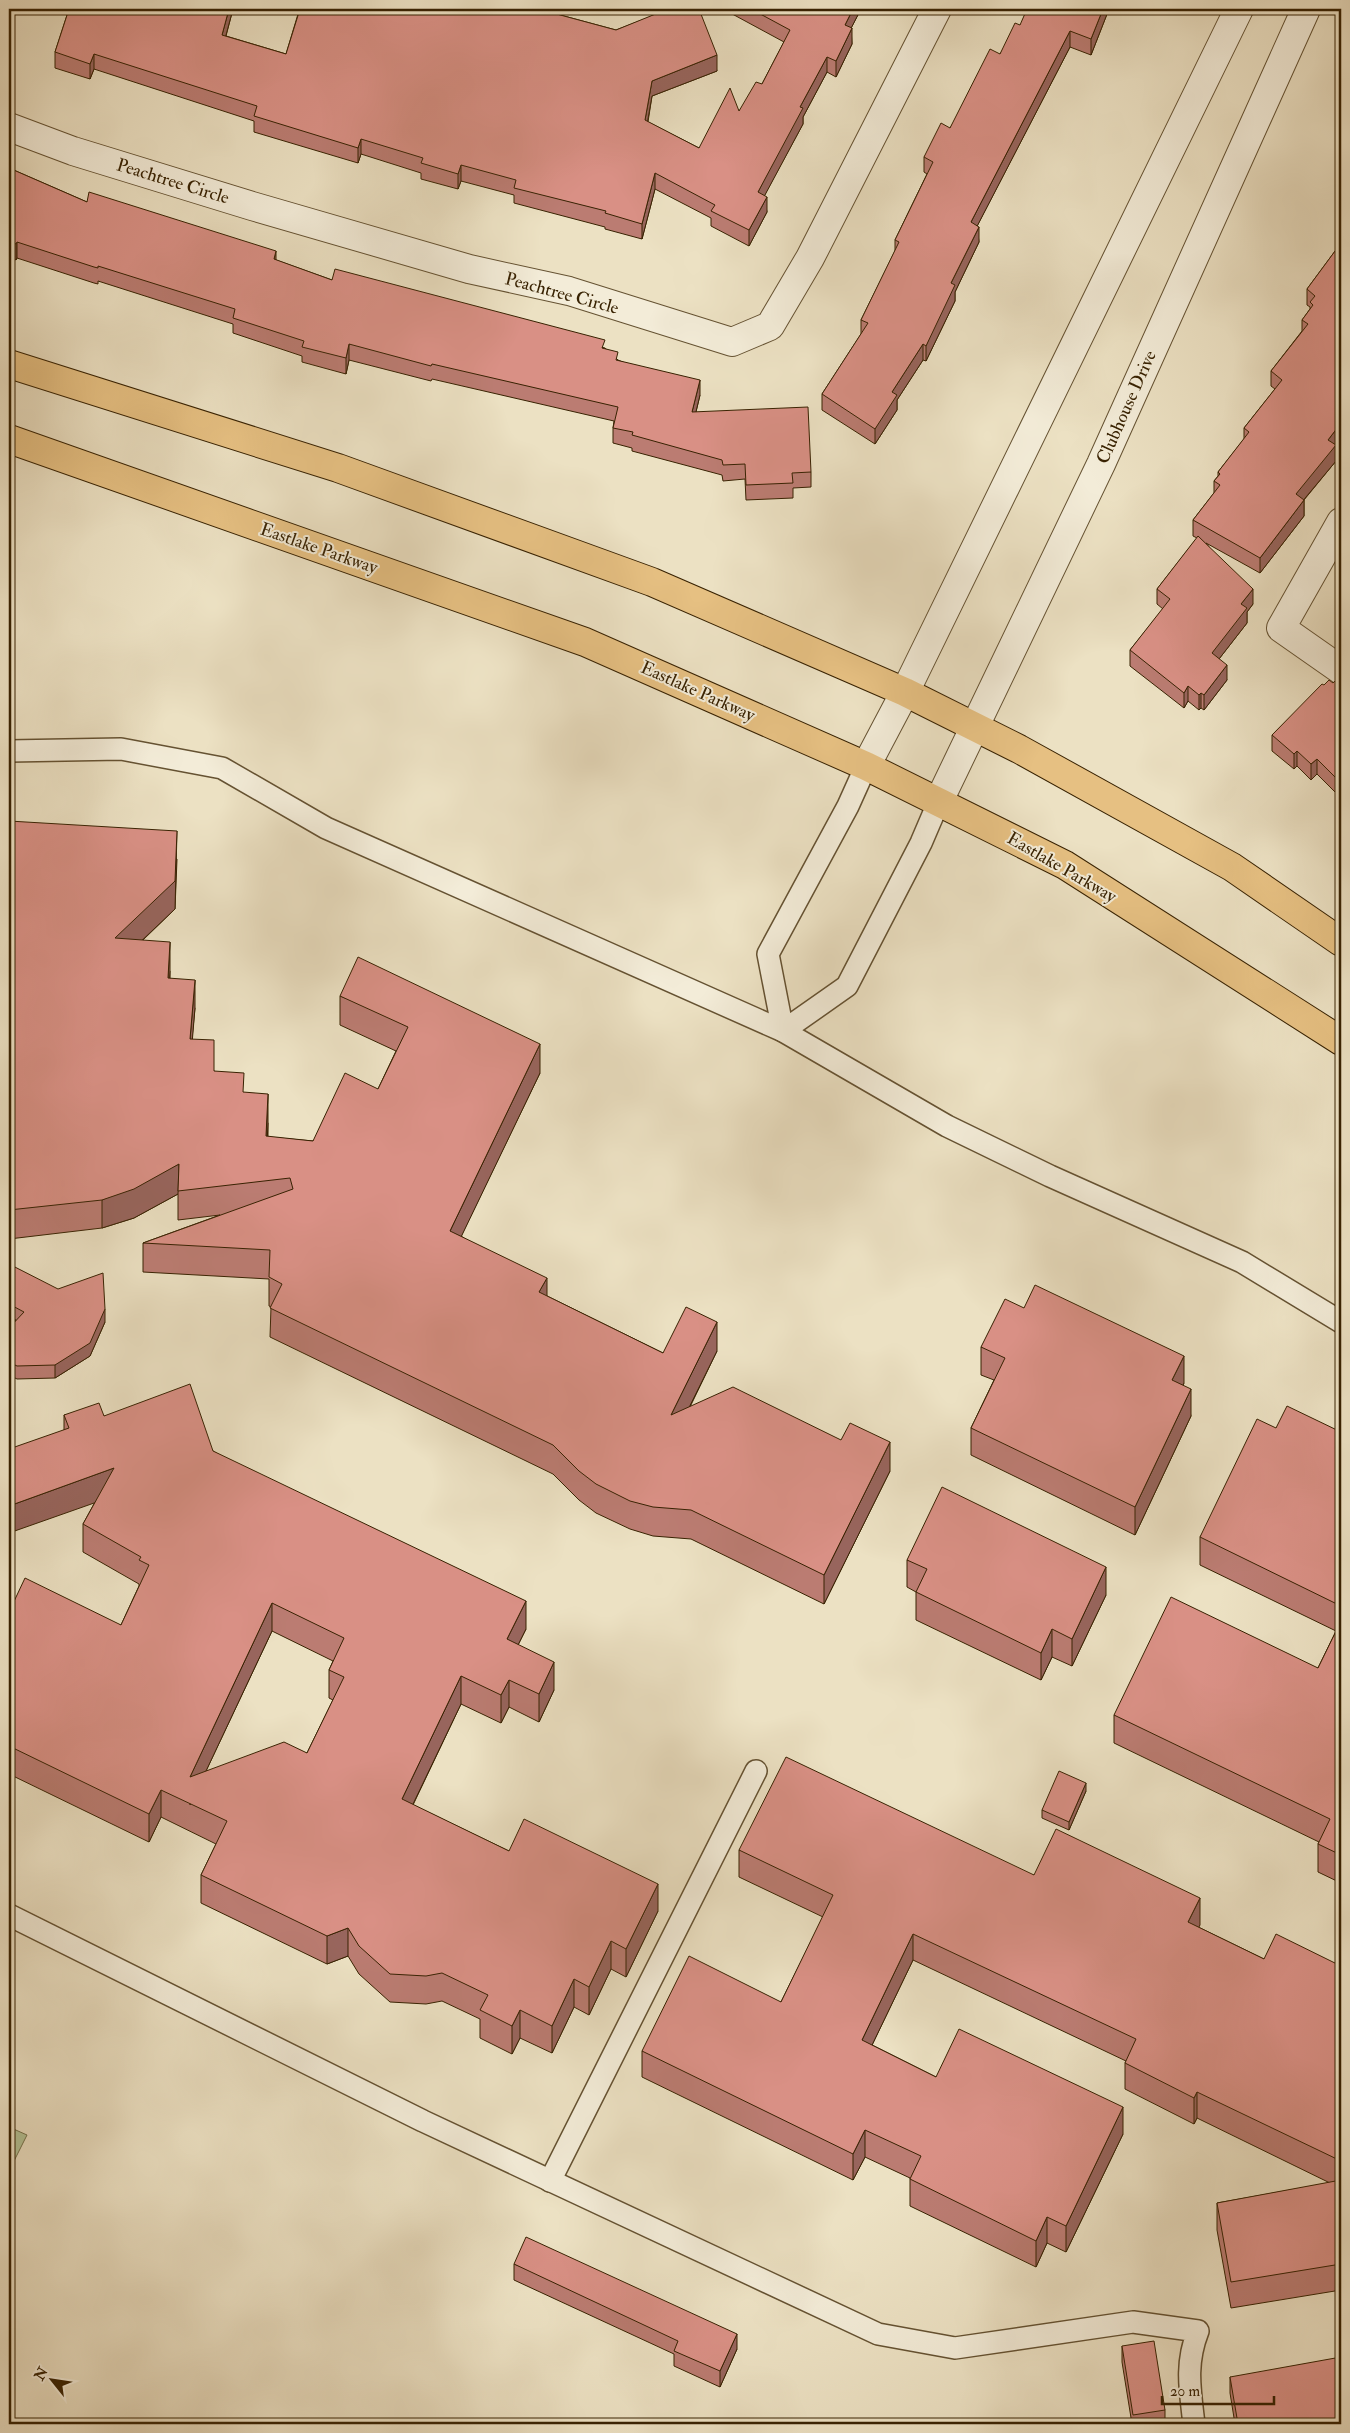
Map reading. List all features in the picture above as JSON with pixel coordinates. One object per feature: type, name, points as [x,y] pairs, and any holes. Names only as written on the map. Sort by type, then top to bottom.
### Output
[{"type":"main road","points":[[9,364],[338,468],[652,582],[905,692],[1019,749],[1232,867],[1341,942]]},
{"type":"main road","name":"Eastlake Parkway","points":[[9,439],[585,642],[866,766],[1065,865],[1341,1041]]},
{"type":"street","name":"Peachtree Circle","points":[[9,126],[73,151],[260,208],[469,268],[569,292],[732,342],[770,326],[810,258],[938,9]]},
{"type":"street","points":[[866,766],[905,692],[1239,9]]},
{"type":"street","name":"Clubhouse Drive","points":[[939,801],[976,728],[1101,464],[1306,9]]},
{"type":"street","points":[[1341,522],[1281,628],[1341,670]]},
{"type":"lane","points":[[9,750],[121,749],[222,768],[326,828],[783,1031],[947,1126],[1050,1176],[1242,1262],[1326,1311],[1341,1322]]},
{"type":"lane","points":[[783,1031],[768,954],[848,806],[866,766]]},
{"type":"lane","points":[[783,1031],[847,986],[921,843],[939,801]]},
{"type":"lane","points":[[550,2181],[756,1770]]},
{"type":"lane","points":[[9,1915],[414,2117],[878,2334],[955,2348],[1133,2322],[1198,2331],[1191,2350],[1188,2378],[1194,2424]]},
{"type":"green space","points":[[9,2127],[27,2135],[9,2171]]},
{"type":"building","points":[[69,9],[229,9],[222,35],[286,54],[300,9],[538,9],[616,30],[658,13],[657,9],[699,9],[717,55],[652,81],[645,120],[699,148],[730,88],[739,111],[756,82],[762,84],[790,30],[751,9],[853,9],[845,25],[852,28],[836,61],[827,57],[800,107],[803,108],[758,192],[767,197],[749,230],[711,211],[715,205],[655,173],[642,224],[605,213],[606,211],[514,188],[516,180],[461,165],[458,174],[421,163],[423,158],[361,139],[358,148],[254,116],[257,106],[94,54],[90,64],[55,52]]},
{"type":"building","points":[[1027,9],[1103,9],[1091,39],[1070,31],[971,222],[979,227],[951,283],[955,285],[926,346],[923,344],[892,392],[897,395],[875,429],[822,394],[868,323],[861,320],[899,242],[895,240],[933,162],[924,157],[941,123],[950,128],[990,49],[1000,54],[1015,23],[1020,25]]},
{"type":"building","points":[[9,168],[87,202],[89,192],[276,251],[274,259],[332,280],[335,269],[605,340],[602,348],[618,352],[616,360],[700,380],[692,412],[808,407],[811,472],[792,473],[793,483],[746,485],[745,464],[723,465],[722,460],[632,435],[633,432],[613,428],[618,407],[432,364],[431,366],[349,344],[346,358],[302,347],[304,341],[233,318],[235,309],[98,266],[98,268],[94,267],[17,242],[16,244],[9,241]]},
{"type":"building","points":[[1341,243],[1341,423],[1328,440],[1336,445],[1296,494],[1304,500],[1260,558],[1193,520],[1220,485],[1214,481],[1220,474],[1218,472],[1249,432],[1244,428],[1282,380],[1271,371],[1308,324],[1302,320],[1313,305],[1310,302],[1315,296],[1307,289]]},
{"type":"building","points":[[1198,536],[1253,589],[1241,604],[1247,608],[1212,653],[1227,665],[1204,695],[1201,693],[1199,695],[1188,686],[1184,693],[1130,650],[1170,599],[1157,589]]},
{"type":"building","points":[[1341,675],[1341,783],[1317,759],[1311,764],[1297,751],[1294,754],[1272,735],[1322,684],[1324,685],[1329,680],[1333,683]]},
{"type":"building","points":[[9,821],[177,831],[175,881],[115,938],[170,942],[168,978],[195,980],[190,1039],[214,1040],[214,1071],[244,1073],[243,1092],[268,1094],[266,1136],[313,1141],[345,1073],[378,1089],[408,1027],[340,996],[358,957],[540,1044],[450,1231],[547,1278],[539,1292],[663,1353],[686,1307],[717,1322],[671,1415],[733,1387],[841,1440],[850,1423],[890,1442],[824,1575],[691,1510],[653,1507],[630,1501],[596,1484],[579,1471],[553,1445],[270,1308],[282,1284],[269,1277],[270,1250],[143,1243],[293,1189],[290,1178],[178,1191],[179,1164],[134,1189],[102,1200],[9,1210]]},
{"type":"building","points":[[9,1264],[58,1289],[103,1273],[105,1309],[90,1343],[55,1365],[17,1366],[9,1362],[9,1328],[24,1312],[9,1304]]},
{"type":"building","points":[[1035,1285],[1184,1356],[1172,1380],[1191,1389],[1135,1507],[971,1428],[1005,1358],[981,1347],[1005,1299],[1024,1308]]},
{"type":"building","points":[[190,1384],[213,1451],[526,1601],[507,1639],[554,1662],[539,1694],[509,1680],[501,1695],[461,1676],[402,1799],[509,1851],[524,1819],[658,1884],[626,1949],[611,1941],[589,1987],[574,1979],[552,2026],[520,2010],[512,2026],[480,2010],[488,1995],[442,1973],[426,1976],[390,1974],[359,1946],[348,1928],[327,1936],[201,1875],[227,1821],[161,1790],[149,1814],[9,1746],[9,1612],[25,1578],[121,1625],[149,1565],[139,1560],[141,1557],[83,1524],[114,1468],[9,1506],[9,1449],[69,1428],[64,1415],[99,1403],[104,1416]],"holes":[[[272,1603],[344,1638],[329,1670],[344,1677],[307,1753],[284,1742],[190,1777]]]},
{"type":"building","points":[[1287,1406],[1341,1432],[1341,1606],[1200,1537],[1257,1419],[1276,1428]]},
{"type":"building","points":[[942,1487],[1106,1567],[1072,1639],[1052,1629],[1041,1653],[916,1592],[927,1569],[907,1560]]},
{"type":"building","points":[[1171,1597],[1318,1668],[1341,1621],[1341,1855],[1318,1844],[1330,1819],[1114,1715]]},
{"type":"building","points":[[786,1757],[1034,1875],[1056,1829],[1200,1898],[1188,1922],[1264,1959],[1276,1934],[1341,1966],[1341,2161],[1197,2092],[1194,2098],[1125,2063],[1136,2039],[913,1934],[862,2040],[936,2077],[959,2029],[1123,2107],[1066,2226],[1047,2217],[1036,2241],[910,2179],[921,2156],[865,2130],[853,2154],[642,2051],[689,1956],[781,2002],[833,1895],[739,1850]]},
{"type":"building","points":[[1059,1771],[1086,1783],[1069,1822],[1042,1810]]},
{"type":"building","points":[[1341,2180],[1341,2264],[1231,2282],[1217,2203]]},
{"type":"building","points":[[526,2237],[737,2334],[720,2371],[674,2351],[678,2341],[514,2264]]},
{"type":"building","points":[[1154,2341],[1165,2410],[1133,2415],[1122,2346]]},
{"type":"building","points":[[1341,2357],[1341,2424],[1238,2424],[1230,2377]]}]
